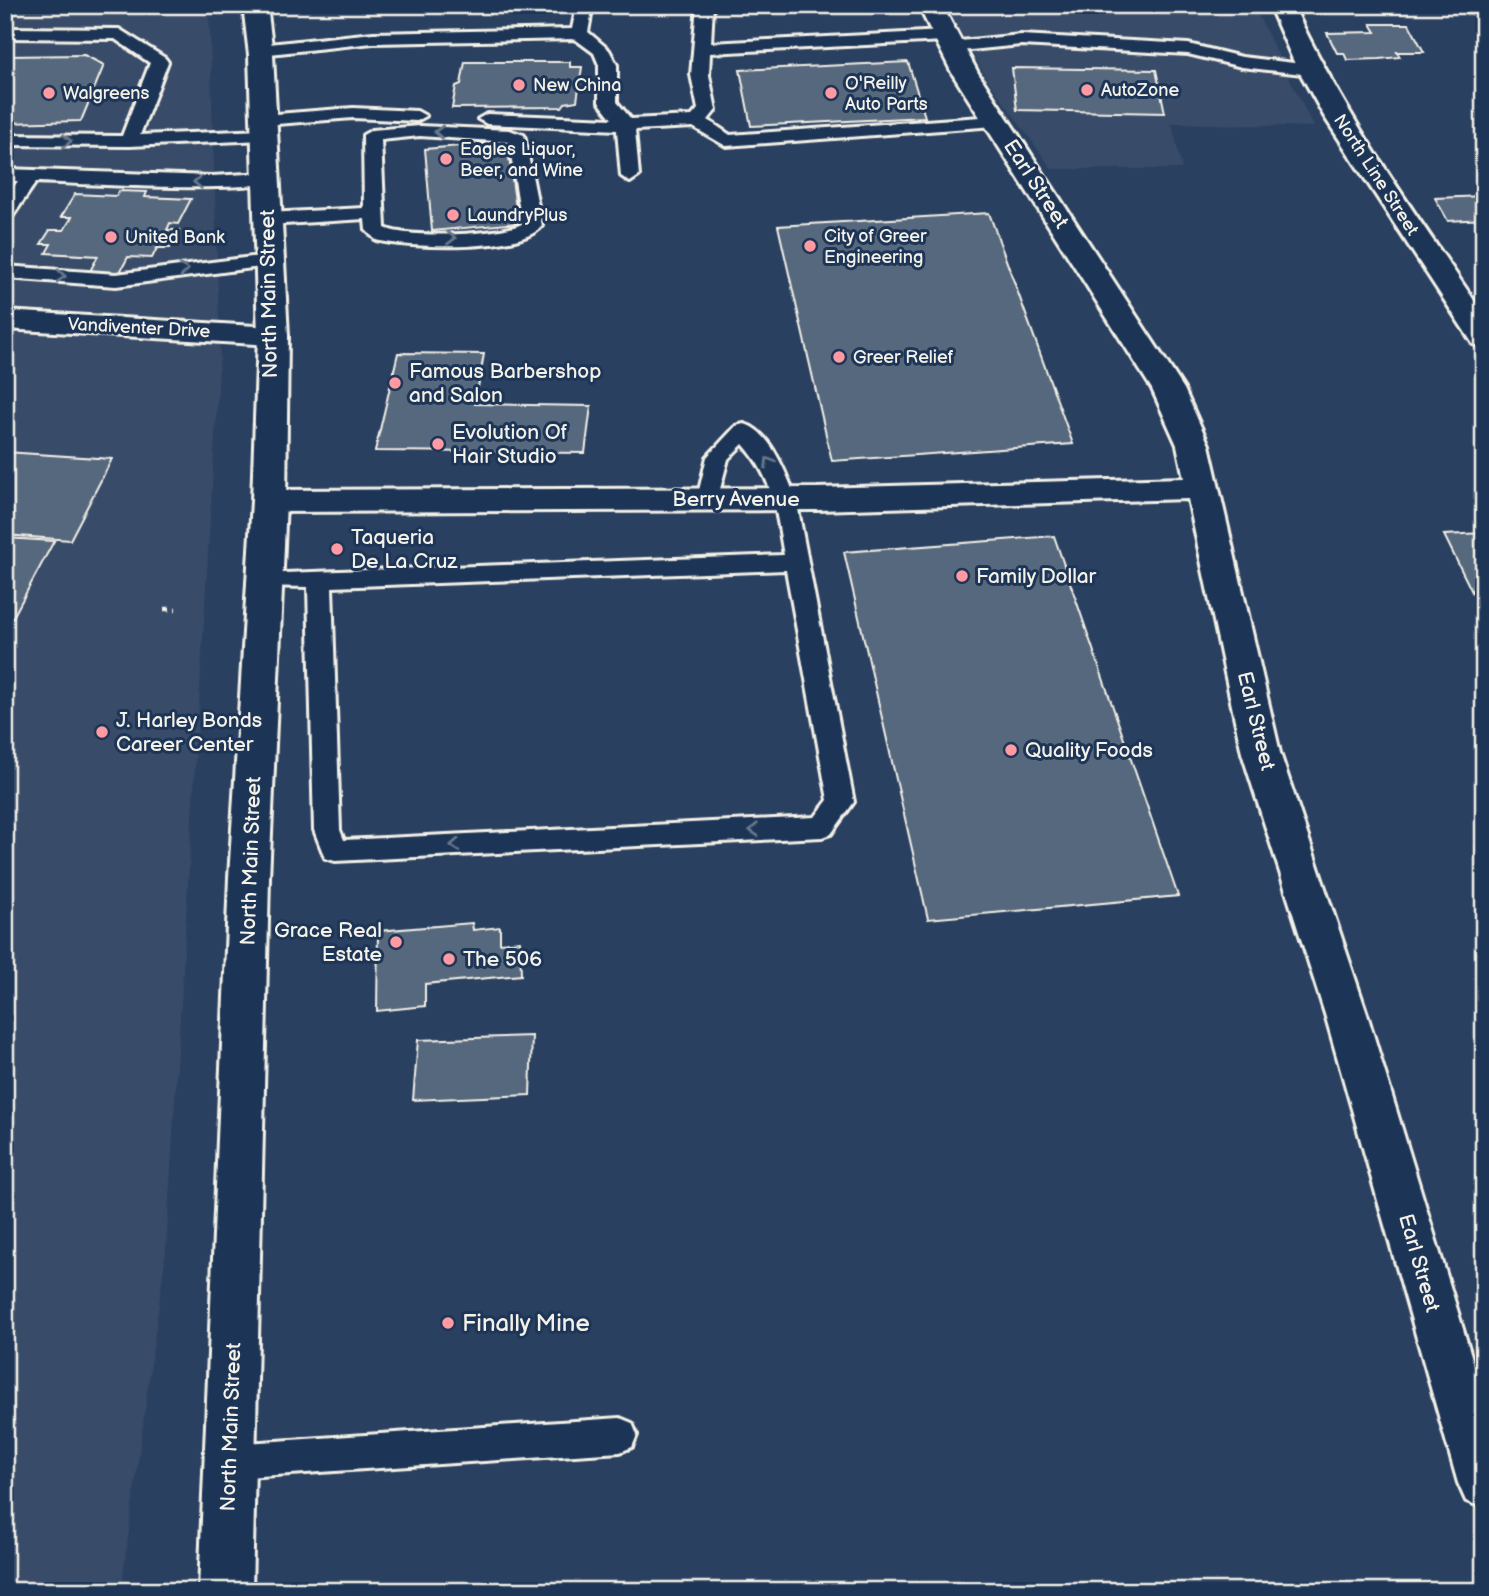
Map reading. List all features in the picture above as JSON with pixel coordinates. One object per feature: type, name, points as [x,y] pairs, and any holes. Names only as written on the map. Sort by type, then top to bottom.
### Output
[{"type":"street","name":"North Main Street","points":[[225,1591],[249,878],[269,501],[272,336],[264,127],[256,5]]},
{"type":"street","name":"North Line Street","points":[[1281,5],[1311,70],[1337,116],[1484,338]]},
{"type":"street","name":"Earl Street","points":[[941,29],[995,121],[1168,389],[1193,445],[1261,753],[1346,1014],[1484,1483]]},
{"type":"street","name":"Vandiventer Drive","points":[[5,320],[272,336]]},
{"type":"street","name":"Berry Avenue","points":[[269,501],[785,499],[1203,488]]},
{"type":"lane","points":[[579,34],[586,5]]},
{"type":"lane","points":[[697,121],[707,110],[700,75],[705,5]]},
{"type":"lane","points":[[702,48],[941,29],[1021,40],[1188,49],[1242,62],[1311,70]]},
{"type":"lane","points":[[5,33],[119,34],[159,62],[129,141]]},
{"type":"lane","points":[[260,50],[373,38],[579,34],[601,50],[608,65],[608,102],[626,125],[630,176]]},
{"type":"lane","points":[[5,140],[129,141],[264,127],[353,113],[626,125],[697,121],[726,141],[995,121]]},
{"type":"lane","points":[[420,131],[509,135],[518,139],[532,226],[524,232],[485,239],[383,236],[376,230],[374,213],[372,135],[420,131]]},
{"type":"lane","points":[[5,176],[212,182],[266,178]]},
{"type":"lane","points":[[5,213],[31,176]]},
{"type":"lane","points":[[268,219],[374,213]]},
{"type":"lane","points":[[5,272],[116,280],[270,261]]},
{"type":"lane","points":[[320,579],[327,830],[335,851],[822,827],[841,802],[785,499],[771,462],[744,431],[718,457],[708,499]]},
{"type":"lane","points":[[265,580],[797,562]]},
{"type":"lane","points":[[230,1461],[620,1435]]},
{"type":"path","points":[[164,609],[176,609]]},
{"type":"shaded area","points":[[5,5],[209,6],[220,355],[166,1251],[121,1591],[5,1591]]},
{"type":"shaded area","points":[[948,5],[1253,5],[1314,127],[1172,123],[1182,169],[1052,169],[987,79],[952,18]]},
{"type":"building","points":[[1371,24],[1409,24],[1424,52],[1397,52],[1400,57],[1347,60],[1344,53],[1337,53],[1327,33],[1376,32]]},
{"type":"building","name":"Walgreens","points":[[84,55],[104,65],[81,121],[5,123],[5,56]]},
{"type":"building","name":"New China","points":[[465,62],[570,62],[570,67],[582,67],[577,101],[565,103],[562,107],[452,108],[456,86],[461,84]]},
{"type":"building","name":"O'Reilly Auto Parts","points":[[908,62],[925,117],[751,126],[740,70]]},
{"type":"building","name":"AutoZone","points":[[1012,68],[1156,70],[1165,113],[1017,110]]},
{"type":"building","points":[[507,142],[518,223],[432,231],[425,149]]},
{"type":"building","name":"United Bank","points":[[119,191],[147,192],[145,197],[191,199],[178,224],[170,223],[167,230],[179,230],[170,248],[157,248],[152,258],[128,257],[118,276],[88,275],[98,256],[46,253],[51,244],[41,244],[50,230],[64,230],[72,217],[61,217],[75,194],[116,196]]},
{"type":"building","points":[[1484,196],[1484,219],[1448,221],[1435,198]]},
{"type":"building","points":[[989,213],[1073,444],[832,461],[778,226]]},
{"type":"building","points":[[398,353],[484,354],[475,404],[591,406],[585,453],[375,451]]},
{"type":"building","points":[[5,452],[112,459],[70,540],[5,535]]},
{"type":"building","points":[[1484,533],[1484,606],[1479,606],[1444,535]]},
{"type":"building","points":[[1054,536],[1178,896],[928,919],[844,552]]},
{"type":"building","points":[[5,538],[54,541],[5,632]]},
{"type":"building","name":"The 506","points":[[472,923],[473,930],[500,927],[500,943],[520,941],[521,975],[425,984],[425,1006],[377,1011],[378,931]]},
{"type":"building","points":[[532,1036],[530,1095],[413,1100],[418,1040]]},
{"type":"place","name":"New China","points":[[519,85]]},
{"type":"place","name":"AutoZone","points":[[1087,90]]},
{"type":"place","name":"Walgreens","points":[[49,93]]},
{"type":"place","name":"O'Reilly Auto Parts","points":[[831,93]]},
{"type":"place","name":"Eagles Liquor, Beer, and Wine","points":[[446,159]]},
{"type":"place","name":"LaundryPlus","points":[[453,215]]},
{"type":"place","name":"United Bank","points":[[111,237]]},
{"type":"place","name":"City of Greer Engineering","points":[[810,246]]},
{"type":"place","name":"Greer Relief","points":[[839,357]]},
{"type":"place","name":"Famous Barbershop and Salon","points":[[395,383]]},
{"type":"place","name":"Evolution Of Hair Studio","points":[[438,444]]},
{"type":"place","name":"Taqueria De La Cruz","points":[[337,549]]},
{"type":"place","name":"Family Dollar","points":[[962,576]]},
{"type":"place","name":"J. Harley Bonds Career Center","points":[[102,732]]},
{"type":"place","name":"Quality Foods","points":[[1011,750]]},
{"type":"place","name":"Grace Real Estate","points":[[396,942]]},
{"type":"place","name":"The 506","points":[[449,959]]},
{"type":"place","name":"Finally Mine","points":[[448,1323]]}]
